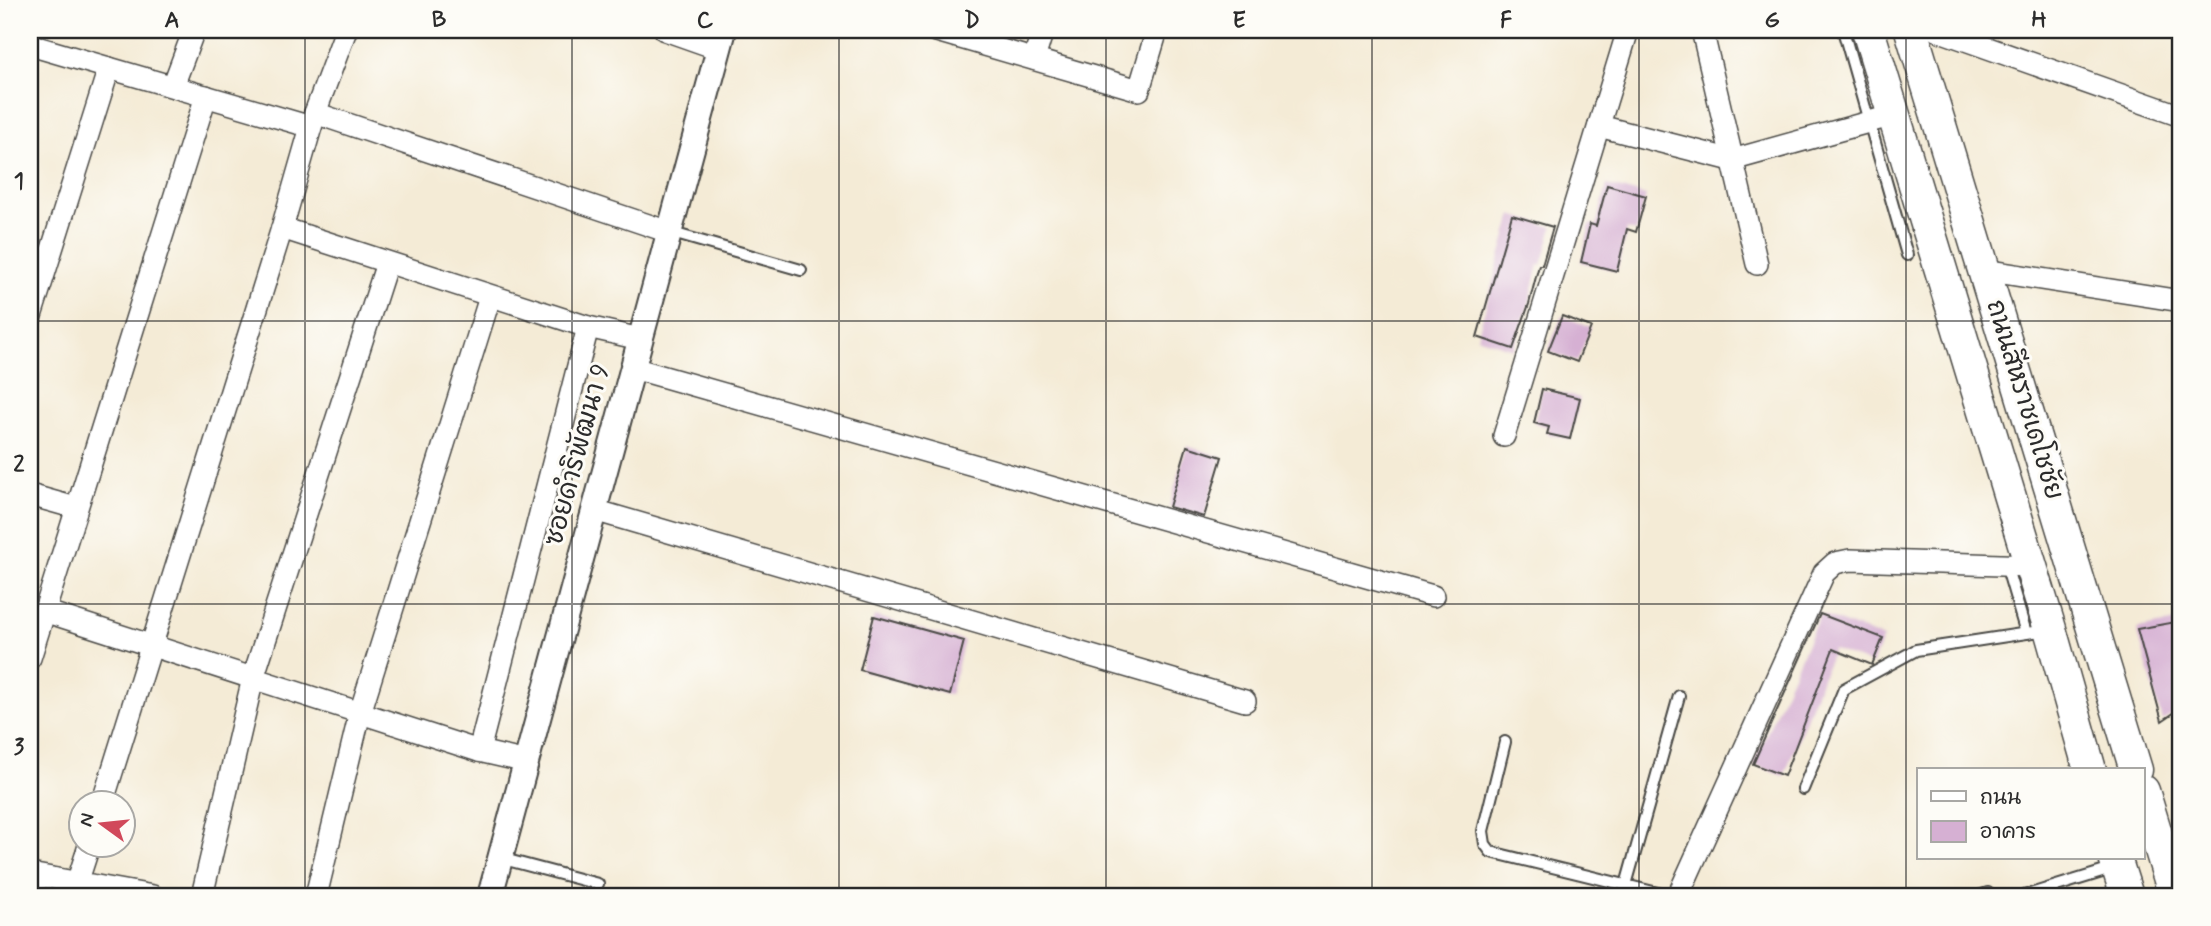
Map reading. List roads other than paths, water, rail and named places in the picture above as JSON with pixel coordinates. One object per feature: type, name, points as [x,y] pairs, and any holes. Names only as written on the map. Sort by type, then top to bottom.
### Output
[{"type":"main road","name":"ถนนสีหราชเดโชชัย","points":[[1868,30],[1882,119],[2038,631],[2089,768]]},
{"type":"main road","name":"ถนนสีหราชเดโชชัย","points":[[1911,30],[2135,768]]},
{"type":"main road","points":[[2144,794],[2176,892]]},
{"type":"street","points":[[173,86],[194,30]]},
{"type":"street","points":[[106,790],[282,228],[313,120],[346,30]]},
{"type":"street","points":[[665,30],[721,39]]},
{"type":"street","points":[[933,30],[1139,90],[1157,30]]},
{"type":"street","points":[[1034,59],[1043,30]]},
{"type":"street","points":[[1504,436],[1628,30]]},
{"type":"street","points":[[1702,30],[1757,264]]},
{"type":"street","points":[[1937,30],[2181,116]]},
{"type":"street","name":"ซอยดำริพัฒนา 9","points":[[490,896],[721,39]]},
{"type":"street","points":[[30,45],[206,96],[313,120],[669,232]]},
{"type":"street","points":[[30,319],[109,68]]},
{"type":"street","points":[[30,658],[206,96]]},
{"type":"street","points":[[1599,126],[1732,160],[1882,119]]},
{"type":"street","points":[[282,228],[489,297],[588,327],[640,339]]},
{"type":"street","points":[[202,896],[253,678],[387,263]]},
{"type":"street","points":[[1984,270],[2181,301]]},
{"type":"street","points":[[316,896],[360,713],[489,297]]},
{"type":"street","points":[[479,751],[588,327]]},
{"type":"street","points":[[633,368],[1433,596]]},
{"type":"street","points":[[30,495],[76,508]]},
{"type":"street","points":[[594,510],[1245,701]]},
{"type":"street","points":[[1678,896],[1824,573],[1835,563],[1850,560],[2018,566]]},
{"type":"street","points":[[44,611],[479,751],[527,762]]},
{"type":"street","points":[[77,883],[84,860]]},
{"type":"street","points":[[30,874],[153,896]]},
{"type":"street","points":[[30,893],[39,896]]},
{"type":"lane","points":[[1843,30],[1882,119],[1907,255]]},
{"type":"lane","points":[[669,232],[801,270]]},
{"type":"lane","points":[[1803,789],[1844,689],[1916,650],[2038,631]]},
{"type":"lane","points":[[1626,886],[1679,696]]},
{"type":"lane","points":[[1505,742],[1483,831],[1485,844],[1491,852],[1670,896]]},
{"type":"lane","points":[[500,858],[598,884]]},
{"type":"lane","points":[[2024,896],[2120,874]]},
{"type":"lane","points":[[1979,896],[1989,896]]}]
